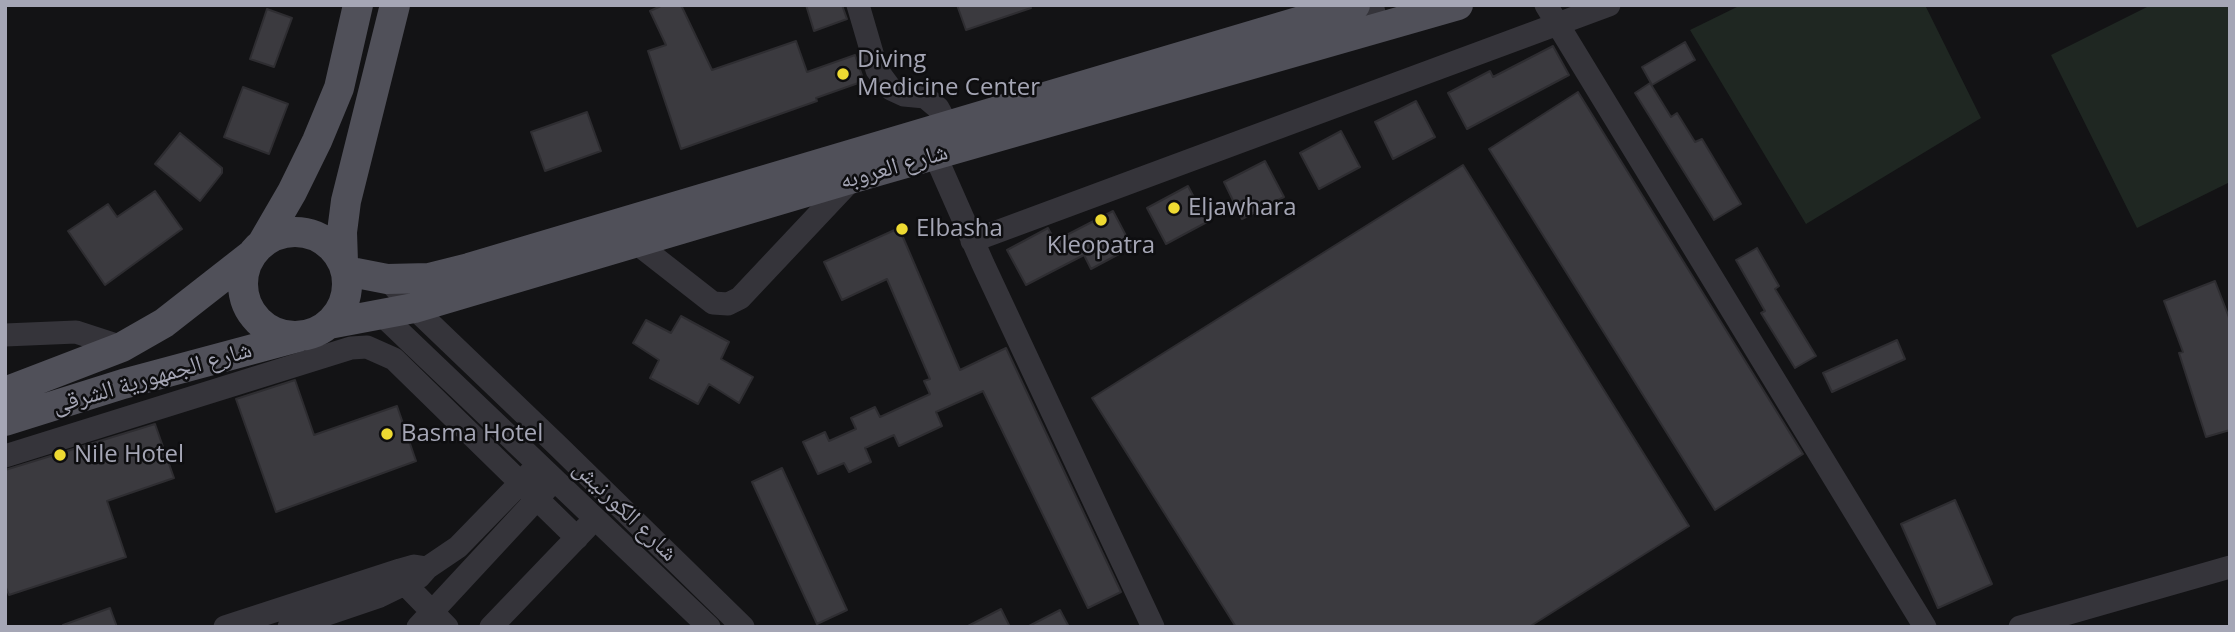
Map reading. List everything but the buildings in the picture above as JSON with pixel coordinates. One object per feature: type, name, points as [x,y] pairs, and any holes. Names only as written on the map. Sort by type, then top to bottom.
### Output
[{"type":"main road","points":[[358,5],[339,88],[292,192],[257,248],[243,279],[246,303],[254,318],[267,329],[282,335],[299,337],[315,333],[329,324],[339,313],[345,300],[348,285],[342,232],[346,201],[394,5]]},
{"type":"main road","name":"شارع العروبه","points":[[344,267],[387,279],[429,278],[469,268],[1355,5]]},
{"type":"main road","name":"شارع العروبه","points":[[329,324],[414,308],[935,155],[1375,16],[1458,5]]},
{"type":"main road","points":[[257,248],[280,233],[298,231],[317,236],[332,247],[344,267]]},
{"type":"main road","name":"شارع الجمهورية الشرقى","points":[[5,392],[122,347],[164,323],[257,248]]},
{"type":"main road","name":"شارع الجمهورية الشرقى","points":[[5,421],[123,384],[236,368],[299,337]]},
{"type":"street","points":[[858,5],[877,70],[891,89],[904,95],[925,97],[938,108],[948,126]]},
{"type":"street","points":[[972,241],[1552,15],[1609,5]]},
{"type":"street","points":[[1552,15],[1925,627]]},
{"type":"street","points":[[935,155],[972,241],[1153,627]]},
{"type":"street","points":[[635,242],[713,303],[728,304],[740,298],[853,178]]},
{"type":"street","name":"شارع الكورنيش","points":[[387,279],[743,627]]},
{"type":"street","name":"شارع الكورنيش","points":[[382,315],[709,627]]},
{"type":"street","points":[[5,335],[76,331],[122,347]]},
{"type":"street","points":[[5,456],[236,368],[367,347],[394,359],[577,538]]},
{"type":"street","points":[[289,627],[403,578],[414,566],[427,568],[528,491],[566,453]]},
{"type":"street","points":[[403,578],[432,622],[528,491]]},
{"type":"street","points":[[492,627],[613,499]]},
{"type":"street","points":[[2020,627],[2230,567]]},
{"type":"street","points":[[225,627],[403,578]]},
{"type":"shaded area","points":[[1741,5],[1925,5],[1981,118],[1806,224],[1690,30]]},
{"type":"shaded area","points":[[2151,5],[2230,5],[2230,182],[2137,228],[2051,55]]},
{"type":"place","name":"Diving Medicine Center","points":[[843,74]]},
{"type":"place","name":"Eljawhara","points":[[1174,208]]},
{"type":"place","name":"Kleopatra","points":[[1101,220]]},
{"type":"place","name":"Elbasha","points":[[902,229]]},
{"type":"place","name":"Basma Hotel","points":[[387,434]]},
{"type":"place","name":"Nile Hotel","points":[[60,455]]}]
